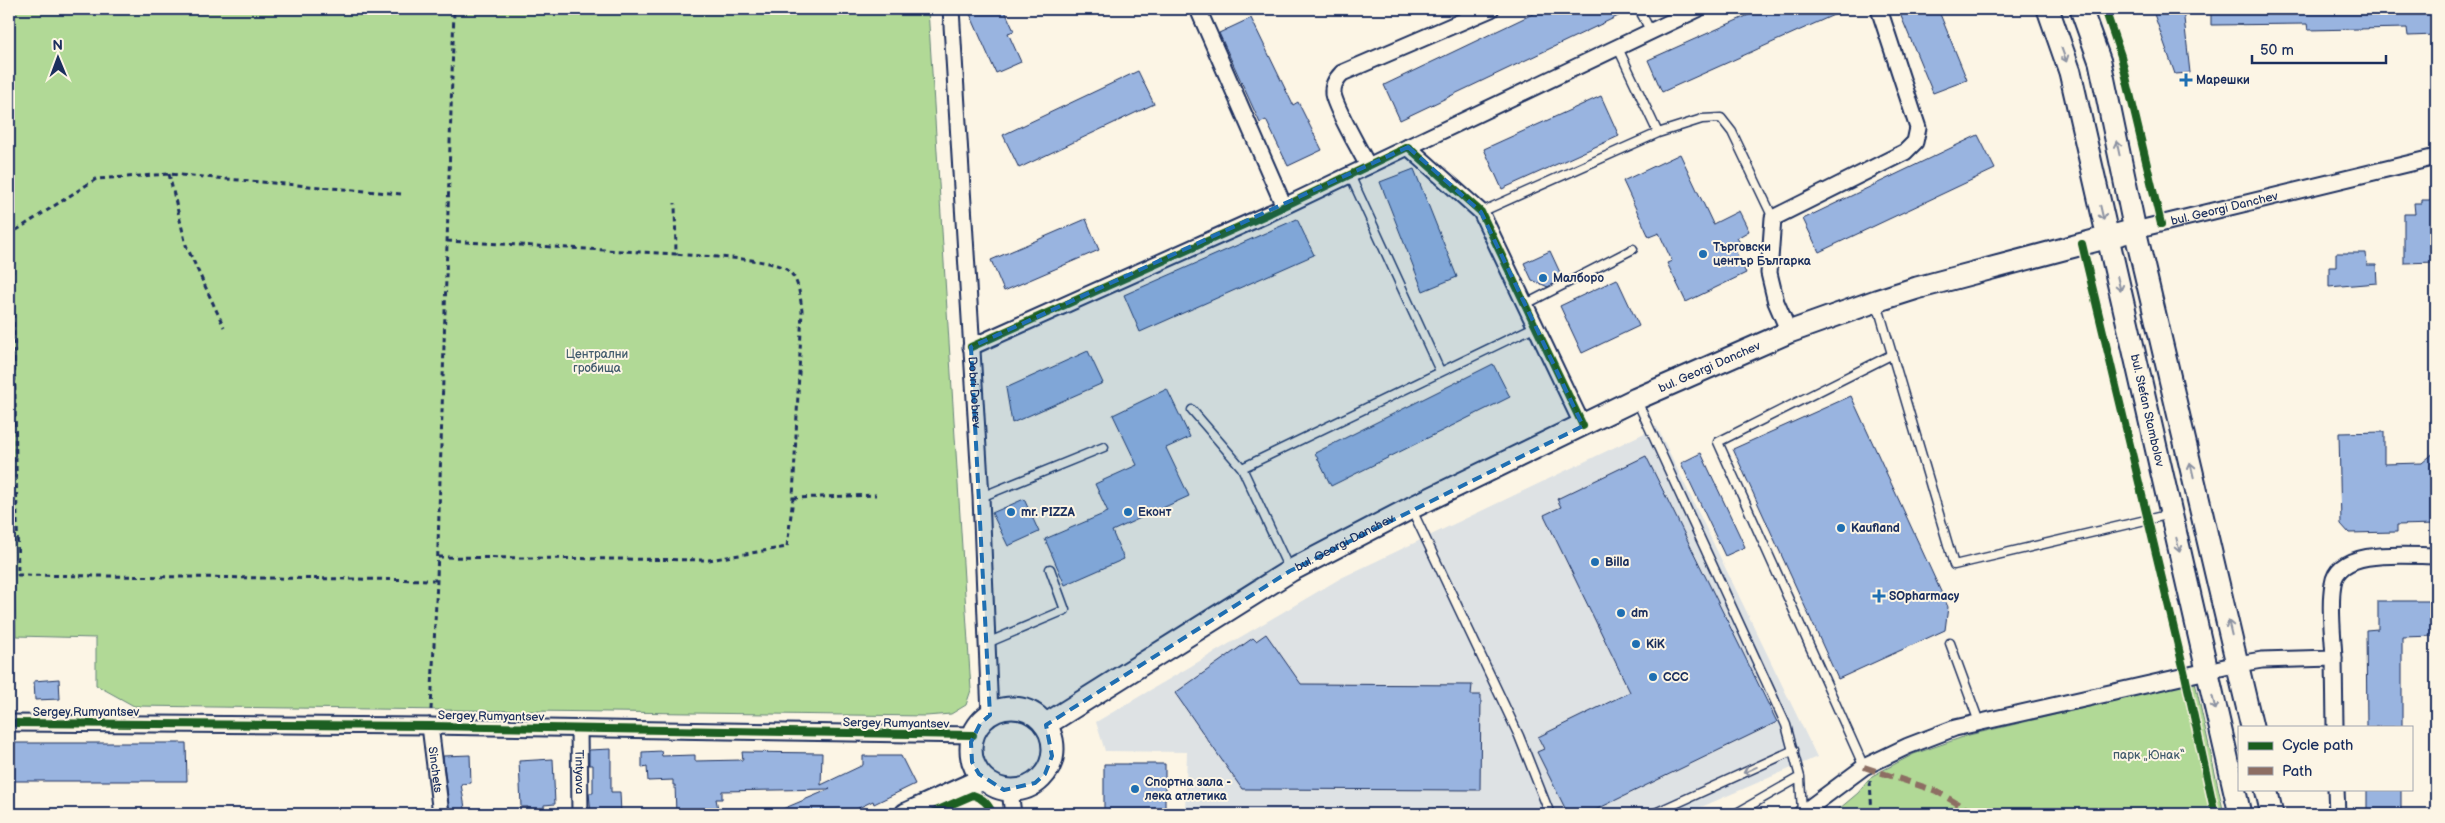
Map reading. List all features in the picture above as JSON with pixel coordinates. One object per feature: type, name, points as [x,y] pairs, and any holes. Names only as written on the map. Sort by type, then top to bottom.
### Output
[{"type":"main road","name":"bul. Stefan Stambolov","points":[[2048,9],[2070,72],[2240,814]]},
{"type":"main road","points":[[2081,9],[2100,62],[2135,230],[2252,726]]},
{"type":"main road","name":"bul. Georgi Danchev","points":[[1045,726],[1290,571],[1411,508],[1636,399],[1789,332],[1876,301],[1917,288],[2135,230]]},
{"type":"main road","points":[[1007,709],[1020,709],[1031,713],[1045,726],[1053,743],[1052,756],[1048,769],[1040,779],[1029,787],[1010,790],[993,786],[983,779],[972,762],[971,749],[973,735],[980,724],[990,715],[1007,709]]},
{"type":"main road","points":[[906,814],[983,779]]},
{"type":"main road","points":[[2266,790],[2272,814]]},
{"type":"street","name":"Dobri Dobrev","points":[[951,9],[981,497],[990,715]]},
{"type":"street","points":[[1368,166],[1333,96],[1333,89],[1338,77],[1342,73],[1491,9]]},
{"type":"street","points":[[971,347],[1284,206],[1698,9]]},
{"type":"street","points":[[1789,332],[1776,302],[1769,273],[1773,218],[1905,152],[1916,142],[1918,128],[1879,9]]},
{"type":"street","points":[[1201,16],[1284,206]]},
{"type":"street","points":[[1408,147],[1481,212],[1534,327],[1583,426]]},
{"type":"street","name":"bul. Georgi Danchev","points":[[2135,230],[2436,157]]},
{"type":"street","points":[[2335,726],[2332,583],[2339,569],[2353,560],[2376,556],[2436,556]]},
{"type":"street","points":[[1802,814],[1864,767],[1923,740],[1979,722],[2238,664],[2262,660],[2334,658]]},
{"type":"street","name":"Sergey Rumyantsev","points":[[9,723],[430,726],[973,735]]},
{"type":"street","name":"Sinchets","points":[[430,726],[441,814]]},
{"type":"street","name":"Tintyava","points":[[579,728],[580,814]]},
{"type":"street","points":[[1010,790],[1014,814]]},
{"type":"street","points":[[2336,790],[2337,814]]},
{"type":"lane","points":[[1639,9],[1651,32]]},
{"type":"lane","points":[[1618,48],[1658,133]]},
{"type":"lane","points":[[1481,212],[1658,133],[1702,119],[1721,118],[1732,132],[1773,218]]},
{"type":"lane","points":[[1350,174],[1440,371]]},
{"type":"lane","points":[[1524,305],[1633,249]]},
{"type":"lane","points":[[1876,301],[1954,565],[2171,514]]},
{"type":"lane","points":[[1242,468],[1534,327]]},
{"type":"lane","points":[[1864,767],[1718,442],[1892,354]]},
{"type":"lane","points":[[1636,399],[1786,725],[1800,777],[1802,814]]},
{"type":"lane","points":[[1192,410],[1242,468],[1290,571]]},
{"type":"lane","points":[[981,497],[1104,447]]},
{"type":"lane","points":[[1411,508],[1519,736],[1550,814]]},
{"type":"lane","points":[[987,643],[1066,610],[1050,569]]},
{"type":"lane","points":[[1950,643],[1979,722]]},
{"type":"lane","points":[[1653,814],[1794,750]]},
{"type":"lane","points":[[1736,814],[1800,777]]},
{"type":"path","points":[[430,726],[438,557],[454,9]]},
{"type":"path","points":[[169,174],[186,245],[224,327]]},
{"type":"path","points":[[402,194],[169,174],[96,179],[12,233],[18,575],[437,580]]},
{"type":"path","points":[[675,203],[676,254]]},
{"type":"path","points":[[438,557],[709,560],[787,548],[793,498],[802,310],[800,287],[787,269],[765,262],[676,254],[447,241]]},
{"type":"path","points":[[793,498],[876,495]]},
{"type":"path","points":[[1864,767],[1871,784],[1872,814]]},
{"type":"highlighted area","points":[[1408,147],[1481,212],[1583,426],[1290,571],[1046,725],[1052,756],[1045,774],[1035,783],[1004,790],[979,774],[972,762],[971,742],[980,724],[990,715],[971,347]]},
{"type":"shaded area","points":[[1657,427],[1817,757],[1685,814],[1185,812],[1187,752],[1105,751],[1096,722],[1341,578]]},
{"type":"green space","name":"Централни гробища","points":[[9,9],[928,9],[971,690],[966,705],[951,714],[926,716],[134,706],[96,685],[96,638],[16,636],[9,302]]},
{"type":"green space","name":"парк „Юнак“","points":[[2195,682],[2224,814],[1833,814],[1858,793],[1872,776],[1914,754],[1969,735]]},
{"type":"building","points":[[983,9],[1004,9],[1014,31],[1008,33],[1021,62],[996,73],[970,14]]},
{"type":"building","points":[[1543,9],[1633,9],[1400,120],[1384,85]]},
{"type":"building","points":[[1762,9],[1847,9],[1662,92],[1648,60]]},
{"type":"building","points":[[1898,9],[1938,9],[1967,80],[1933,93]]},
{"type":"building","points":[[2165,9],[2183,9],[2190,73],[2175,74],[2154,14]]},
{"type":"building","points":[[2211,9],[2436,9],[2436,35],[2408,36],[2407,28],[2308,30],[2307,24],[2211,25]]},
{"type":"building","points":[[1251,18],[1293,105],[1298,102],[1322,150],[1288,166],[1266,120],[1260,123],[1219,33]]},
{"type":"building","points":[[1138,71],[1154,104],[1019,168],[1003,135]]},
{"type":"building","points":[[1601,96],[1619,136],[1502,189],[1484,149]]},
{"type":"building","points":[[1978,135],[1995,169],[1819,252],[1803,219]]},
{"type":"building","points":[[1680,154],[1713,224],[1739,211],[1749,231],[1737,238],[1741,244],[1734,248],[1746,273],[1686,302],[1667,263],[1672,261],[1659,233],[1649,237],[1623,181]]},
{"type":"building","points":[[1414,169],[1457,277],[1423,291],[1380,182]]},
{"type":"building","points":[[2422,200],[2436,200],[2436,262],[2404,263],[2404,214],[2415,214],[2414,203],[2422,203]]},
{"type":"building","points":[[1086,219],[1099,250],[1004,291],[991,260]]},
{"type":"building","points":[[1297,219],[1314,255],[1140,332],[1124,295]]},
{"type":"building","points":[[1550,251],[1563,279],[1548,287],[1532,280],[1524,263]]},
{"type":"building","points":[[2336,253],[2366,253],[2367,265],[2376,265],[2377,283],[2329,287],[2329,267],[2336,267]]},
{"type":"building","points":[[1617,279],[1639,326],[1582,353],[1560,306]]},
{"type":"building","points":[[1088,351],[1103,383],[1012,423],[1006,388]]},
{"type":"building","points":[[1493,364],[1510,397],[1331,486],[1315,453]]},
{"type":"building","points":[[1167,389],[1190,437],[1166,448],[1189,496],[1112,531],[1124,559],[1065,585],[1045,539],[1108,512],[1095,484],[1137,465],[1113,415]]},
{"type":"building","name":"Kaufland","points":[[1851,396],[1948,607],[1945,630],[1838,679],[1733,449]]},
{"type":"building","points":[[2384,432],[2384,464],[2422,463],[2436,451],[2436,524],[2397,525],[2397,532],[2349,533],[2341,524],[2339,433]]},
{"type":"building","points":[[1701,453],[1745,547],[1725,556],[1681,463]]},
{"type":"building","points":[[1646,456],[1777,722],[1587,814],[1568,814],[1537,752],[1544,749],[1538,737],[1630,692],[1544,515],[1561,507],[1557,499]]},
{"type":"building","points":[[1024,499],[1039,532],[1008,546],[992,513]]},
{"type":"building","points":[[2378,601],[2436,601],[2436,636],[2402,637],[2402,726],[2367,726],[2366,630],[2378,629]]},
{"type":"building","points":[[1266,634],[1301,684],[1472,685],[1471,695],[1481,695],[1480,790],[1242,789],[1175,693],[1253,638],[1256,641]]},
{"type":"building","points":[[59,679],[60,699],[35,700],[34,681]]},
{"type":"building","points":[[9,743],[186,743],[187,781],[9,781]]},
{"type":"building","points":[[611,749],[611,792],[620,792],[621,814],[591,814],[589,793],[593,793],[593,765],[589,765],[589,750]]},
{"type":"building","points":[[661,751],[662,756],[695,755],[695,761],[743,760],[742,752],[822,753],[821,785],[863,765],[863,756],[901,756],[915,784],[874,804],[873,801],[846,814],[771,814],[830,789],[722,791],[722,799],[716,799],[719,814],[676,814],[675,785],[673,785],[673,780],[648,781],[647,767],[642,768],[642,752]]},
{"type":"building","points":[[470,755],[471,783],[461,784],[466,814],[450,814],[443,756]]},
{"type":"building","points":[[553,759],[555,804],[544,805],[544,810],[528,811],[528,807],[521,807],[519,761]]},
{"type":"building","name":"Спортна зала - лека атлетика","points":[[1104,764],[1165,764],[1165,814],[1104,814]]},
{"type":"building","points":[[2367,790],[2401,790],[2401,814],[2367,814]]},
{"type":"marked path","points":[[1864,767],[1936,791],[1975,814]]},
{"type":"cycle path","points":[[2105,9],[2121,56],[2161,224]]},
{"type":"cycle path","points":[[971,347],[1270,213],[1408,147],[1481,212],[1583,426]]},
{"type":"cycle path","points":[[2082,244],[2185,675],[2215,814]]},
{"type":"cycle path","points":[[9,723],[430,726],[973,735]]},
{"type":"cycle path","points":[[929,814],[973,795],[985,802],[993,814]]},
{"type":"place","name":"Марешки","points":[[2186,80]]},
{"type":"place","name":"Търговски център Българка","points":[[1703,254]]},
{"type":"place","name":"Малборо","points":[[1543,278]]},
{"type":"place","name":"mr. PIZZA","points":[[1011,512]]},
{"type":"place","name":"Еконт","points":[[1128,512]]},
{"type":"place","name":"Kaufland","points":[[1841,528]]},
{"type":"place","name":"Billa","points":[[1595,562]]},
{"type":"place","name":"SOpharmacy","points":[[1879,596]]},
{"type":"place","name":"dm","points":[[1621,613]]},
{"type":"place","name":"KiK","points":[[1636,644]]},
{"type":"place","name":"CCC","points":[[1653,677]]},
{"type":"place","name":"Спортна зала - лека атлетика","points":[[1135,789]]}]
